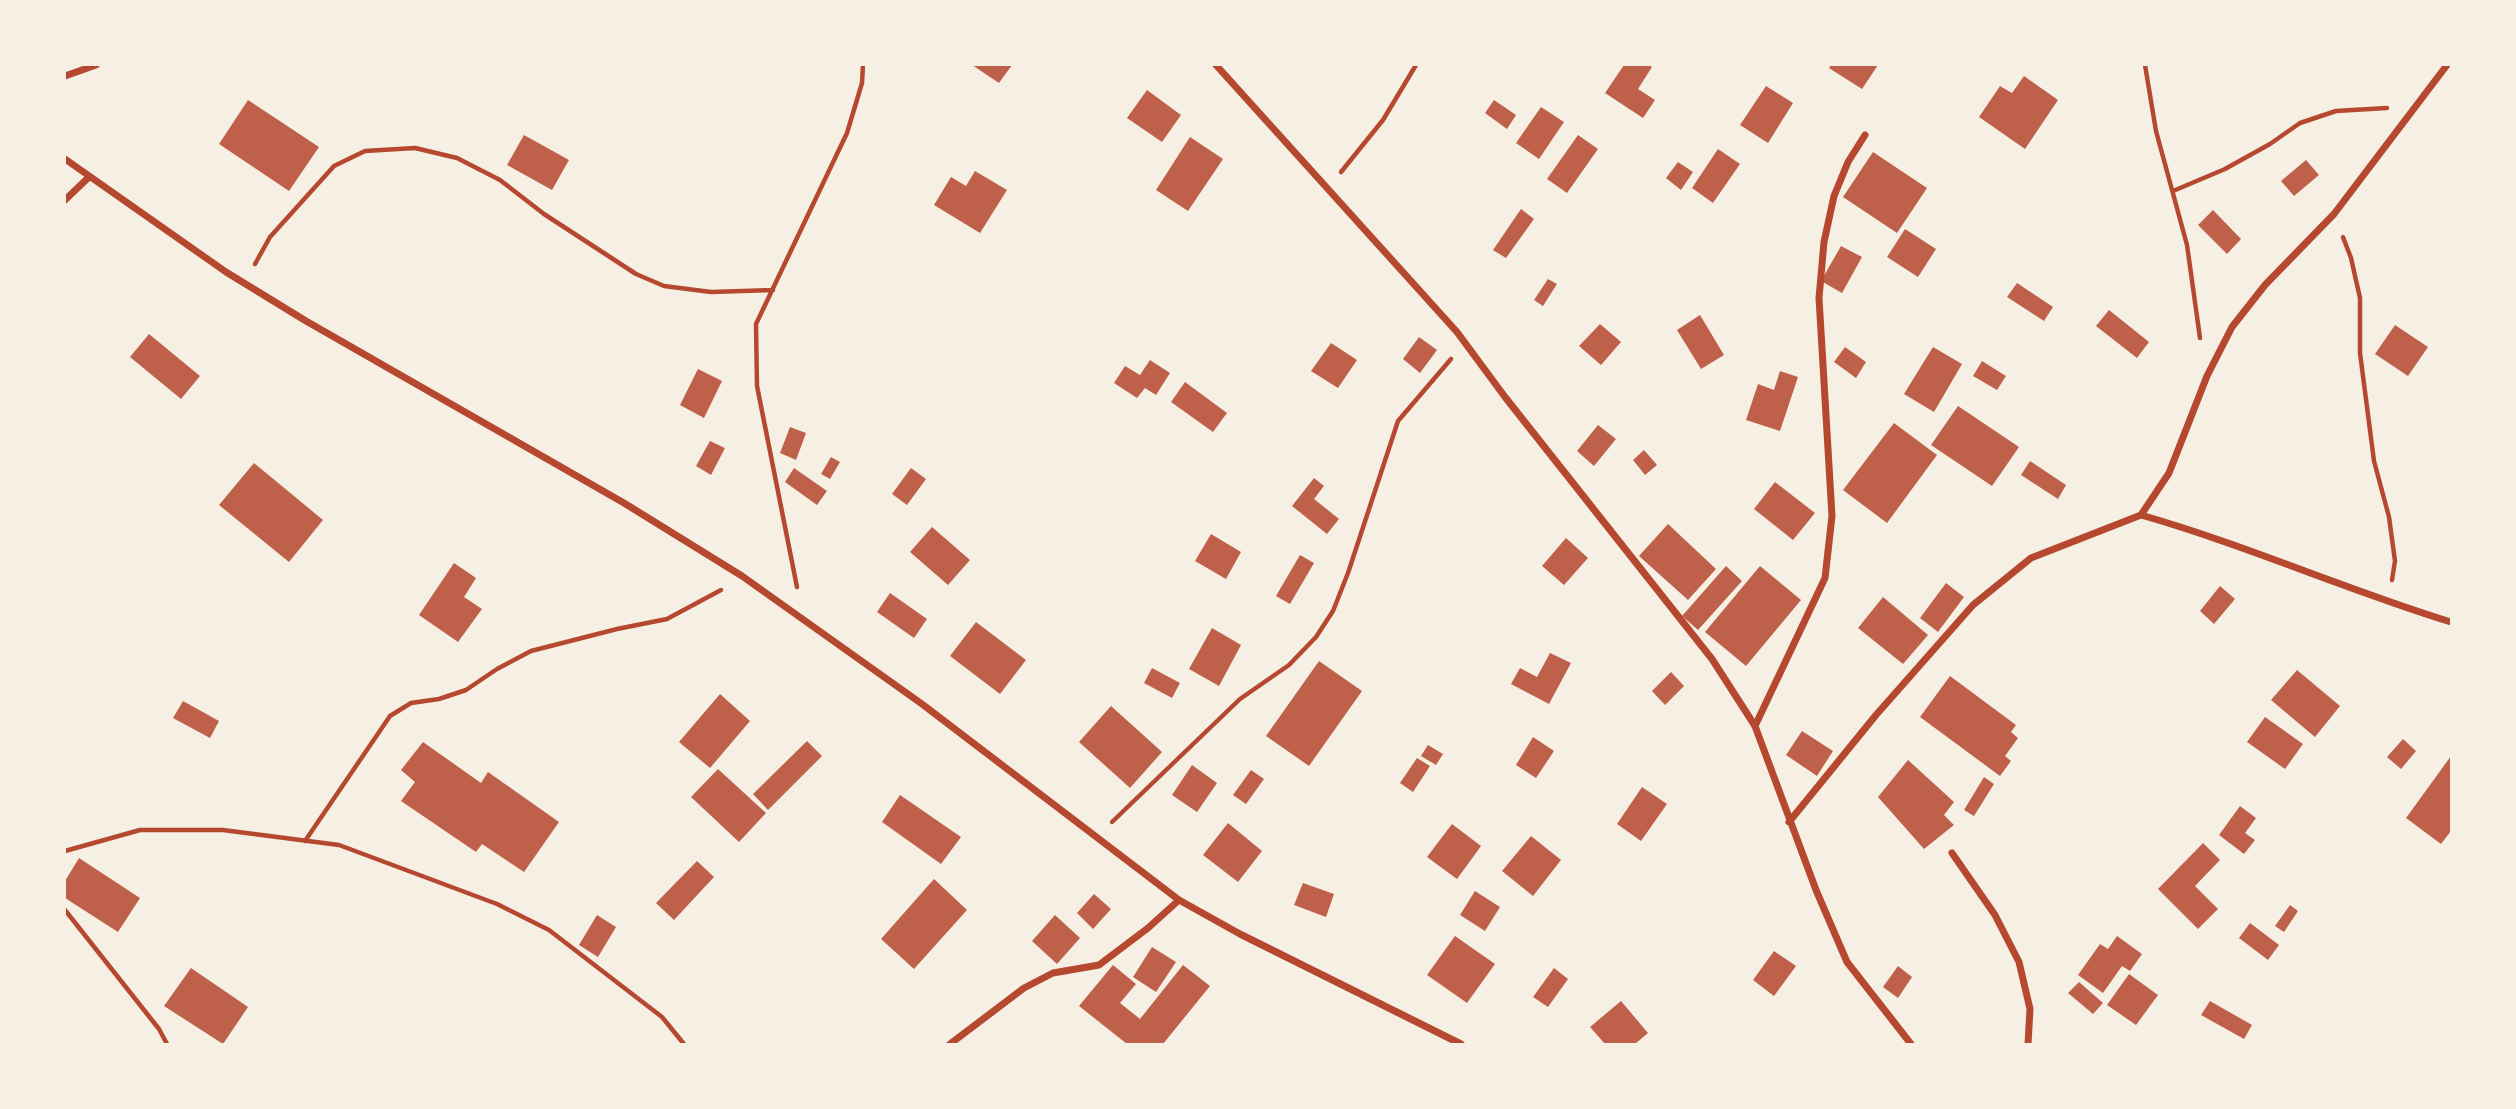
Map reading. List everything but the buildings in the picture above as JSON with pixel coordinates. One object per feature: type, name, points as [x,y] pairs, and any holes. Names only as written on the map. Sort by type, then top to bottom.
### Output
[{"type":"street","points":[[65,76],[96,65]]},
{"type":"street","points":[[1216,65],[1424,294],[1465,343],[1712,659],[1755,726],[1789,822],[1847,962],[1911,1044]]},
{"type":"street","points":[[1789,822],[1876,715],[1973,605],[2031,558],[2141,515],[2169,474],[2207,376],[2232,327],[2257,295],[2334,214],[2447,65]]},
{"type":"street","points":[[1755,726],[1825,578],[1832,516],[1820,287],[1834,196],[1849,162],[1866,135]]},
{"type":"street","points":[[65,159],[245,284],[624,503],[742,576],[803,617],[1178,900],[1240,934],[1461,1044]]},
{"type":"street","points":[[65,200],[89,177]]},
{"type":"street","points":[[2141,515],[2179,526],[2388,603],[2451,622]]},
{"type":"street","points":[[1952,853],[1995,915],[2018,962],[2030,1009],[2028,1044]]},
{"type":"street","points":[[950,1044],[1024,988],[1053,974],[1099,965],[1148,928],[1178,900]]},
{"type":"path","points":[[803,617],[757,386],[756,324],[847,133],[862,83],[863,65]]},
{"type":"path","points":[[1327,190],[1383,120],[1416,65]]},
{"type":"path","points":[[2145,65],[2156,131],[2187,245],[2207,376]]},
{"type":"path","points":[[2173,191],[2225,169],[2270,144],[2300,123],[2336,111],[2381,107],[2413,110]]},
{"type":"path","points":[[245,284],[270,237],[334,166],[365,150],[415,148],[457,158],[500,180],[544,214],[636,274],[664,286],[711,292],[773,290]]},
{"type":"path","points":[[2334,214],[2351,258],[2360,298],[2360,353],[2366,402],[2374,461],[2389,517],[2395,561],[2388,603]]},
{"type":"path","points":[[1096,837],[1240,699],[1289,665],[1316,637],[1333,611],[1356,551],[1398,421],[1465,343]]},
{"type":"path","points":[[305,841],[390,716],[411,703],[439,699],[466,690],[497,668],[531,651],[667,619],[742,576]]},
{"type":"path","points":[[65,850],[140,830],[223,830],[339,845],[497,904],[549,930],[662,1017],[684,1044]]},
{"type":"path","points":[[65,910],[159,1029],[167,1044]]}]
